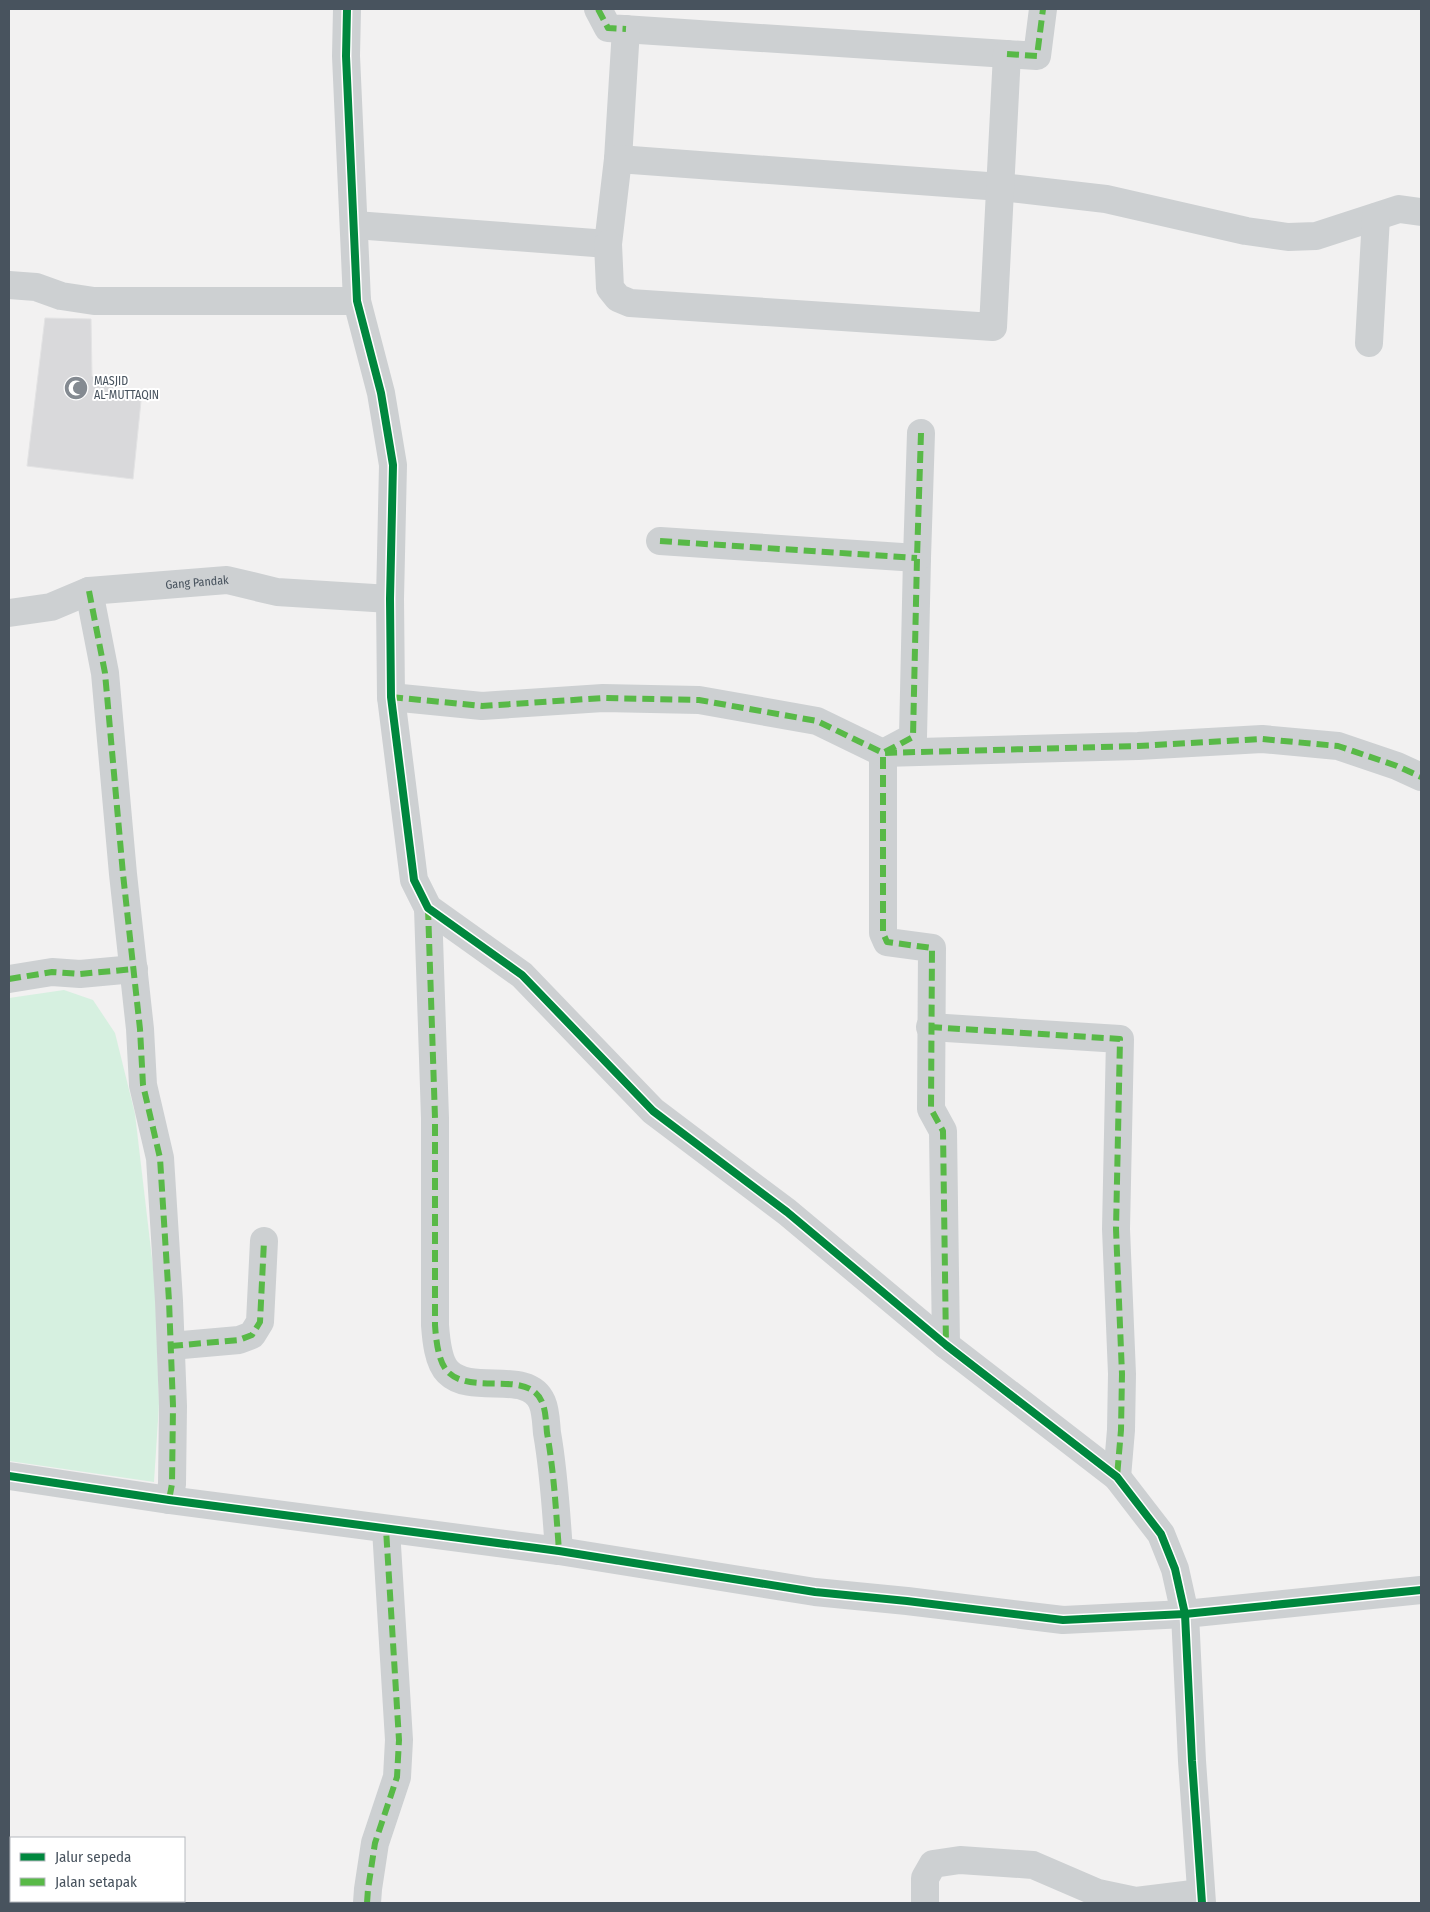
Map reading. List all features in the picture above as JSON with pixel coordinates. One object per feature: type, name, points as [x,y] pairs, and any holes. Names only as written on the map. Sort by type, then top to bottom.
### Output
[{"type":"street","points":[[347,9],[346,56],[357,301],[381,393],[393,465],[390,599],[391,697],[414,880],[428,908],[435,1118],[435,1325],[438,1351],[447,1372],[463,1382],[520,1385],[532,1390],[542,1402],[551,1457],[559,1551]]},
{"type":"street","points":[[598,9],[608,28],[1037,56],[1044,9]]},
{"type":"street","points":[[626,29],[618,158],[608,244],[610,288],[618,298],[630,303],[993,326],[1007,54]]},
{"type":"street","points":[[618,158],[1001,187],[1106,199],[1246,231],[1288,237],[1316,236],[1399,209],[1421,212]]},
{"type":"street","points":[[1368,343],[1376,217]]},
{"type":"street","points":[[355,225],[608,244]]},
{"type":"street","points":[[9,285],[36,287],[61,296],[94,301],[357,301]]},
{"type":"street","points":[[883,754],[913,738],[916,558],[922,433]]},
{"type":"street","points":[[660,541],[916,558]]},
{"type":"street","name":"Gang Pandak","points":[[9,612],[51,607],[89,591],[227,580],[277,592],[390,599]]},
{"type":"street","points":[[89,591],[105,673],[144,1085],[160,1158],[171,1346],[173,1444],[172,1484],[168,1500]]},
{"type":"street","points":[[391,697],[482,706],[603,698],[699,700],[817,721],[883,754],[1138,746],[1262,739],[1338,746],[1397,766],[1421,777]]},
{"type":"street","points":[[883,754],[883,933],[887,942],[932,948],[930,1027],[931,1109],[942,1131],[946,1345]]},
{"type":"street","points":[[428,908],[522,975],[653,1111],[787,1212],[946,1345],[1116,1477],[1161,1534],[1175,1569],[1185,1614],[1192,1761],[1202,1898],[1136,1900],[1098,1894],[1033,1865],[960,1860],[933,1864],[925,1878],[925,1903]]},
{"type":"street","points":[[9,979],[52,972],[80,974],[134,969]]},
{"type":"street","points":[[930,1027],[1120,1039],[1116,1229],[1122,1374],[1121,1430],[1116,1477]]},
{"type":"street","points":[[171,1346],[239,1340],[252,1336],[260,1322],[264,1242]]},
{"type":"street","points":[[9,1476],[168,1500],[386,1529],[478,1539],[815,1592],[1063,1620],[1185,1614],[1421,1590]]},
{"type":"street","points":[[367,1903],[375,1843],[397,1777],[399,1740],[386,1529]]},
{"type":"green space","points":[[64,990],[93,1000],[115,1033],[135,1114],[155,1284],[159,1404],[154,1482],[9,1461],[9,998]]},
{"type":"building","name":"MASJID AL-MUTTAQIN","points":[[45,318],[91,319],[92,376],[141,401],[133,479],[27,466]]},
{"type":"marked path","points":[[598,9],[608,28],[626,29]]},
{"type":"marked path","points":[[1007,54],[1037,56],[1043,9]]},
{"type":"marked path","points":[[921,433],[913,737],[883,753],[883,933],[887,942],[932,948],[931,1109],[943,1131],[946,1345]]},
{"type":"marked path","points":[[660,541],[917,558]]},
{"type":"marked path","points":[[89,591],[105,673],[123,874],[140,1029],[143,1085],[160,1158],[169,1301],[173,1406],[172,1484],[169,1500]]},
{"type":"marked path","points":[[391,697],[482,706],[603,698],[699,700],[817,721],[883,753],[1138,746],[1262,739],[1338,746],[1397,766],[1421,777]]},
{"type":"marked path","points":[[428,908],[435,1118],[435,1325],[438,1350],[445,1368],[458,1379],[525,1387],[535,1392],[542,1402],[553,1477],[559,1551]]},
{"type":"marked path","points":[[9,979],[52,972],[80,974],[134,969]]},
{"type":"marked path","points":[[930,1027],[1120,1039],[1116,1229],[1122,1374],[1121,1430],[1117,1477]]},
{"type":"marked path","points":[[171,1346],[239,1340],[252,1335],[260,1322],[264,1241]]},
{"type":"marked path","points":[[367,1903],[375,1843],[397,1777],[399,1740],[386,1529]]},
{"type":"cycle path","points":[[347,9],[346,56],[357,301],[381,393],[393,465],[390,599],[391,697],[414,880],[428,908],[522,975],[653,1111],[787,1212],[946,1345],[1117,1477],[1161,1534],[1175,1569],[1185,1614],[1192,1761],[1202,1903]]},
{"type":"cycle path","points":[[9,1476],[169,1500],[559,1551],[815,1592],[1063,1620],[1185,1614],[1421,1590]]},
{"type":"place","name":"MASJID AL-MUTTAQIN","points":[[76,388]]}]
